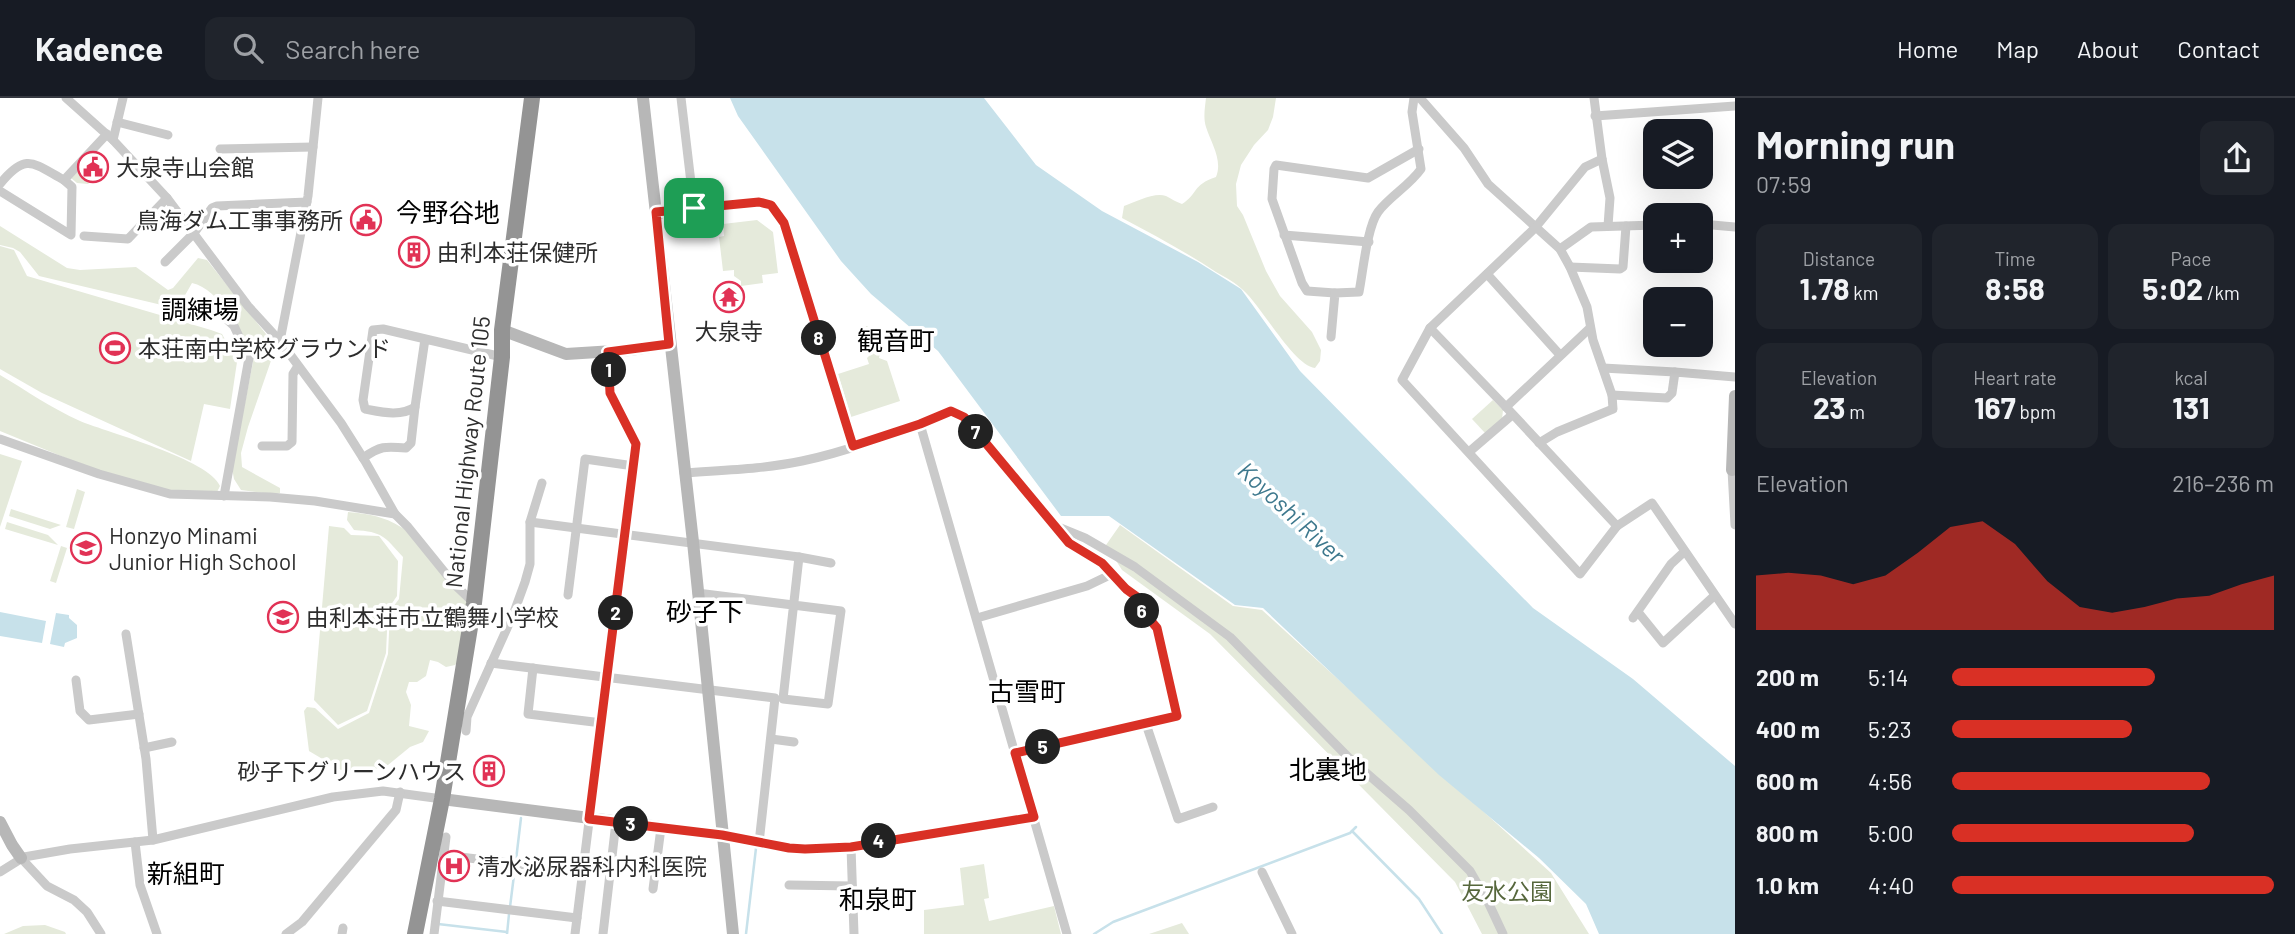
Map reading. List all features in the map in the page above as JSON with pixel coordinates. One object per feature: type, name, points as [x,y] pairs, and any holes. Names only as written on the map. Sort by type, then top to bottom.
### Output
[{"type":"highway","name":"National Highway Route 105","points":[[415,934],[442,799],[474,603],[502,357],[502,330],[532,98]]},
{"type":"street","points":[[66,98],[110,137],[167,198],[341,423],[395,514],[455,585],[474,603]]},
{"type":"street","points":[[64,180],[110,137],[123,98]]},
{"type":"street","points":[[280,341],[307,202],[318,98]]},
{"type":"street","points":[[643,98],[733,934]]},
{"type":"street","points":[[681,98],[694,208]]},
{"type":"street","points":[[1414,98],[1412,112],[1419,149],[1421,169],[1379,211],[1373,222],[1359,292],[1307,291],[1283,235],[1272,199],[1273,169],[1276,165],[1368,178],[1419,149]]},
{"type":"street","points":[[1420,98],[1464,148],[1488,184],[1560,249],[1587,307],[1590,328],[1612,395],[1613,409],[1557,432],[1539,443]]},
{"type":"street","points":[[1430,109],[1432,98]]},
{"type":"street","points":[[1594,98],[1610,198],[1608,226]]},
{"type":"street","points":[[1595,116],[1735,106]]},
{"type":"street","points":[[117,122],[168,135]]},
{"type":"street","points":[[220,149],[313,147]]},
{"type":"street","points":[[1602,159],[1585,167],[1535,228],[1430,328],[1402,380],[1580,574],[1617,526],[1643,506],[1652,503],[1735,624]]},
{"type":"street","points":[[0,184],[25,162],[64,180],[72,187],[71,235],[0,191]]},
{"type":"street","points":[[84,236],[128,239],[167,198]]},
{"type":"street","points":[[165,262],[194,233],[212,208],[307,202]]},
{"type":"street","points":[[656,212],[759,202],[771,205],[778,212],[784,223],[853,446]]},
{"type":"street","points":[[1560,249],[1591,227],[1643,225]]},
{"type":"street","points":[[1713,225],[1735,227]]},
{"type":"street","points":[[1570,267],[1623,267],[1626,226]]},
{"type":"street","points":[[1283,235],[1369,242]]},
{"type":"street","points":[[1487,274],[1560,355]]},
{"type":"street","points":[[1331,337],[1335,293]]},
{"type":"street","points":[[223,316],[234,326],[249,358],[224,496]]},
{"type":"street","points":[[1430,328],[1617,526]]},
{"type":"street","points":[[1469,452],[1560,355],[1590,328]]},
{"type":"street","points":[[415,407],[409,412],[390,413],[365,409],[363,400],[373,330],[383,329],[502,357]]},
{"type":"street","points":[[502,330],[566,354],[669,344]]},
{"type":"street","points":[[363,458],[377,448],[406,448],[411,443],[425,339]]},
{"type":"street","points":[[575,934],[636,444],[610,393],[608,352]]},
{"type":"street","points":[[262,446],[287,446],[292,442],[293,374],[298,366]]},
{"type":"street","points":[[1603,368],[1735,377]]},
{"type":"street","points":[[1612,395],[1668,398],[1672,393],[1675,372]]},
{"type":"street","points":[[1735,396],[1735,525]]},
{"type":"street","points":[[684,473],[769,467],[804,461],[920,424],[951,411],[964,417],[1069,543],[1102,563],[1126,589],[1144,602],[1140,608],[1157,628],[1177,716],[1015,753]]},
{"type":"street","points":[[920,424],[1067,934]]},
{"type":"street","points":[[0,439],[99,474],[170,494],[315,501],[395,514]]},
{"type":"street","points":[[568,595],[585,458],[634,466]]},
{"type":"street","points":[[466,731],[467,717],[513,615],[527,573],[531,546],[530,522],[542,483]]},
{"type":"street","points":[[530,522],[831,563]]},
{"type":"street","points":[[1053,525],[1085,538],[1135,567],[1230,637],[1348,757],[1384,786],[1470,871],[1491,906],[1503,934]]},
{"type":"street","points":[[1684,552],[1671,564],[1636,615],[1663,643],[1714,596]]},
{"type":"street","points":[[697,593],[792,605],[841,611],[828,704],[783,699],[792,605],[799,557]]},
{"type":"street","points":[[977,618],[1087,586],[1112,574]]},
{"type":"street","points":[[126,634],[144,748],[153,840]]},
{"type":"street","points":[[491,663],[775,698],[759,843]]},
{"type":"street","points":[[533,668],[528,714],[602,723]]},
{"type":"street","points":[[76,680],[79,711],[89,720],[139,715]]},
{"type":"street","points":[[1146,723],[1178,819],[1213,807]]},
{"type":"street","points":[[771,739],[794,742]]},
{"type":"street","points":[[144,748],[172,742]]},
{"type":"street","points":[[0,872],[22,859],[69,849],[153,840],[313,800],[365,792],[400,792],[722,835],[805,849],[851,847],[1034,817]]},
{"type":"street","points":[[286,934],[310,912],[396,810],[400,792]]},
{"type":"street","points":[[0,822],[22,859],[47,886],[74,900],[87,912],[101,934]]},
{"type":"street","points":[[603,934],[617,822]]},
{"type":"street","points":[[653,888],[661,828]]},
{"type":"street","points":[[433,934],[446,837]]},
{"type":"street","points":[[135,842],[140,885],[157,934]]},
{"type":"street","points":[[851,847],[854,934]]},
{"type":"street","points":[[444,855],[583,872]]},
{"type":"street","points":[[1262,872],[1292,934]]},
{"type":"street","points":[[789,885],[852,886]]},
{"type":"street","points":[[438,901],[578,918]]},
{"type":"green space","points":[[1206,98],[1276,98],[1268,130],[1241,165],[1236,184],[1237,206],[1280,296],[1312,332],[1321,350],[1320,361],[1315,368],[1307,365],[1288,347],[1251,298],[1237,285],[1122,218],[1124,206],[1151,196],[1166,196],[1182,204],[1199,186],[1216,177],[1217,158],[1204,113]]},
{"type":"green space","points":[[82,167],[94,178],[88,184],[77,183],[71,178]]},
{"type":"green space","points":[[757,220],[773,232],[778,273],[762,275],[763,283],[741,286],[741,281],[734,276],[734,270],[723,271],[719,237],[724,236],[723,224]]},
{"type":"green space","points":[[0,226],[67,268],[80,270],[136,267],[168,290],[173,288],[198,258],[207,260],[270,339],[273,355],[241,453],[242,467],[280,488],[280,493],[241,490],[234,479],[232,468],[254,357],[229,313],[212,294],[192,283],[184,297],[172,307],[39,276],[20,252],[0,245]]},
{"type":"green space","name":"本荘南中学校グラウンド","points":[[0,246],[14,250],[27,276],[222,334],[237,362],[230,409],[204,404],[191,461],[42,393],[0,369]]},
{"type":"green space","points":[[867,326],[883,343],[879,358],[887,361],[900,401],[851,417],[838,374],[869,364],[860,328]]},
{"type":"green space","points":[[0,375],[80,421],[157,448],[198,466],[220,486],[217,492],[172,491],[100,472],[0,431]]},
{"type":"green space","points":[[1493,400],[1503,410],[1502,419],[1486,434],[1472,419]]},
{"type":"green space","points":[[0,454],[22,461],[0,527]]},
{"type":"green space","points":[[77,489],[85,492],[74,529],[66,527]]},
{"type":"green space","points":[[11,509],[61,525],[50,529],[9,516]]},
{"type":"green space","points":[[348,512],[381,518],[409,533],[467,600],[460,659],[455,665],[446,667],[430,660],[426,676],[417,682],[409,682],[406,692],[411,705],[409,726],[429,731],[423,742],[410,747],[388,765],[371,770],[341,770],[309,751],[304,711],[307,707],[315,708],[338,729],[369,713],[388,654],[390,611],[399,599],[403,557],[382,536],[354,530],[347,520]]},
{"type":"green space","points":[[7,522],[48,535],[58,545],[5,529]]},
{"type":"green space","name":"友水公園","points":[[1120,525],[1233,606],[1262,610],[1551,873],[1589,934],[1482,934],[1455,882],[1210,634],[1122,570],[1106,545]]},
{"type":"green space","points":[[329,526],[344,528],[351,535],[379,536],[398,561],[397,596],[388,609],[386,653],[367,711],[338,725],[314,700]]},
{"type":"green space","points":[[61,546],[67,548],[56,583],[50,581]]},
{"type":"green space","points":[[984,864],[989,898],[984,899],[989,921],[1054,906],[1061,934],[924,934],[924,910],[964,905],[960,868]]},
{"type":"green space","points":[[1182,923],[1189,934],[1149,934]]},
{"type":"green space","points":[[45,925],[66,934],[4,934],[23,926]]},
{"type":"water","name":"Koyoshi River","points":[[730,98],[984,98],[1036,165],[1102,211],[1198,262],[1241,289],[1300,371],[1533,608],[1633,679],[1735,766],[1735,934],[1599,934],[1586,904],[1539,858],[1439,775],[1263,608],[1235,605],[1109,516],[1061,516],[938,351],[871,294],[841,261],[738,116]]},
{"type":"water","points":[[0,612],[46,621],[42,643],[0,636]]},
{"type":"water","points":[[56,613],[69,615],[77,625],[77,638],[65,643],[64,647],[50,644]]},
{"type":"waterway","points":[[516,860],[521,818]]},
{"type":"waterway","points":[[1094,934],[1113,922],[1350,833],[1356,827]]},
{"type":"waterway","points":[[1352,831],[1419,899],[1442,934]]},
{"type":"waterway","points":[[746,934],[756,848]]},
{"type":"waterway","points":[[510,907],[515,867]]},
{"type":"waterway","points":[[507,934],[509,914]]},
{"type":"waterway","points":[[438,924],[507,932]]},
{"type":"place","name":"大泉寺山会館","points":[[93,167]]},
{"type":"place","name":"鳥海ダム工事事務所","points":[[366,220]]},
{"type":"place","name":"由利本荘保健所","points":[[414,252]]},
{"type":"place","name":"大泉寺","points":[[729,297]]},
{"type":"place","name":"本荘南中学校グラウンド","points":[[115,348]]},
{"type":"place","name":"Honzyo Minami Junior High School","points":[[86,548]]},
{"type":"place","name":"由利本荘市立鶴舞小学校","points":[[283,617]]},
{"type":"place","name":"砂子下グリーンハウス","points":[[489,771]]},
{"type":"place","name":"清水泌尿器科内科医院","points":[[454,866]]},
{"type":"district","name":"今野谷地","points":[[448,211]]},
{"type":"district","name":"調練場","points":[[200,308]]},
{"type":"district","name":"観音町","points":[[896,339]]},
{"type":"district","name":"砂子下","points":[[705,610]]},
{"type":"district","name":"古雪町","points":[[1027,690]]},
{"type":"district","name":"北裏地","points":[[1328,768]]},
{"type":"district","name":"新組町","points":[[186,872]]},
{"type":"district","name":"和泉町","points":[[878,898]]},
{"type":"route","points":[[759,202],[771,205],[778,212],[784,223],[853,446],[951,411],[964,417],[1069,543],[1102,563],[1126,589],[1144,602],[1140,608],[1157,628],[1177,716],[1015,753],[1034,817],[851,847],[805,849],[722,835],[589,819],[636,444],[610,393],[608,352],[669,344],[656,212],[694,208],[759,202]]}]
